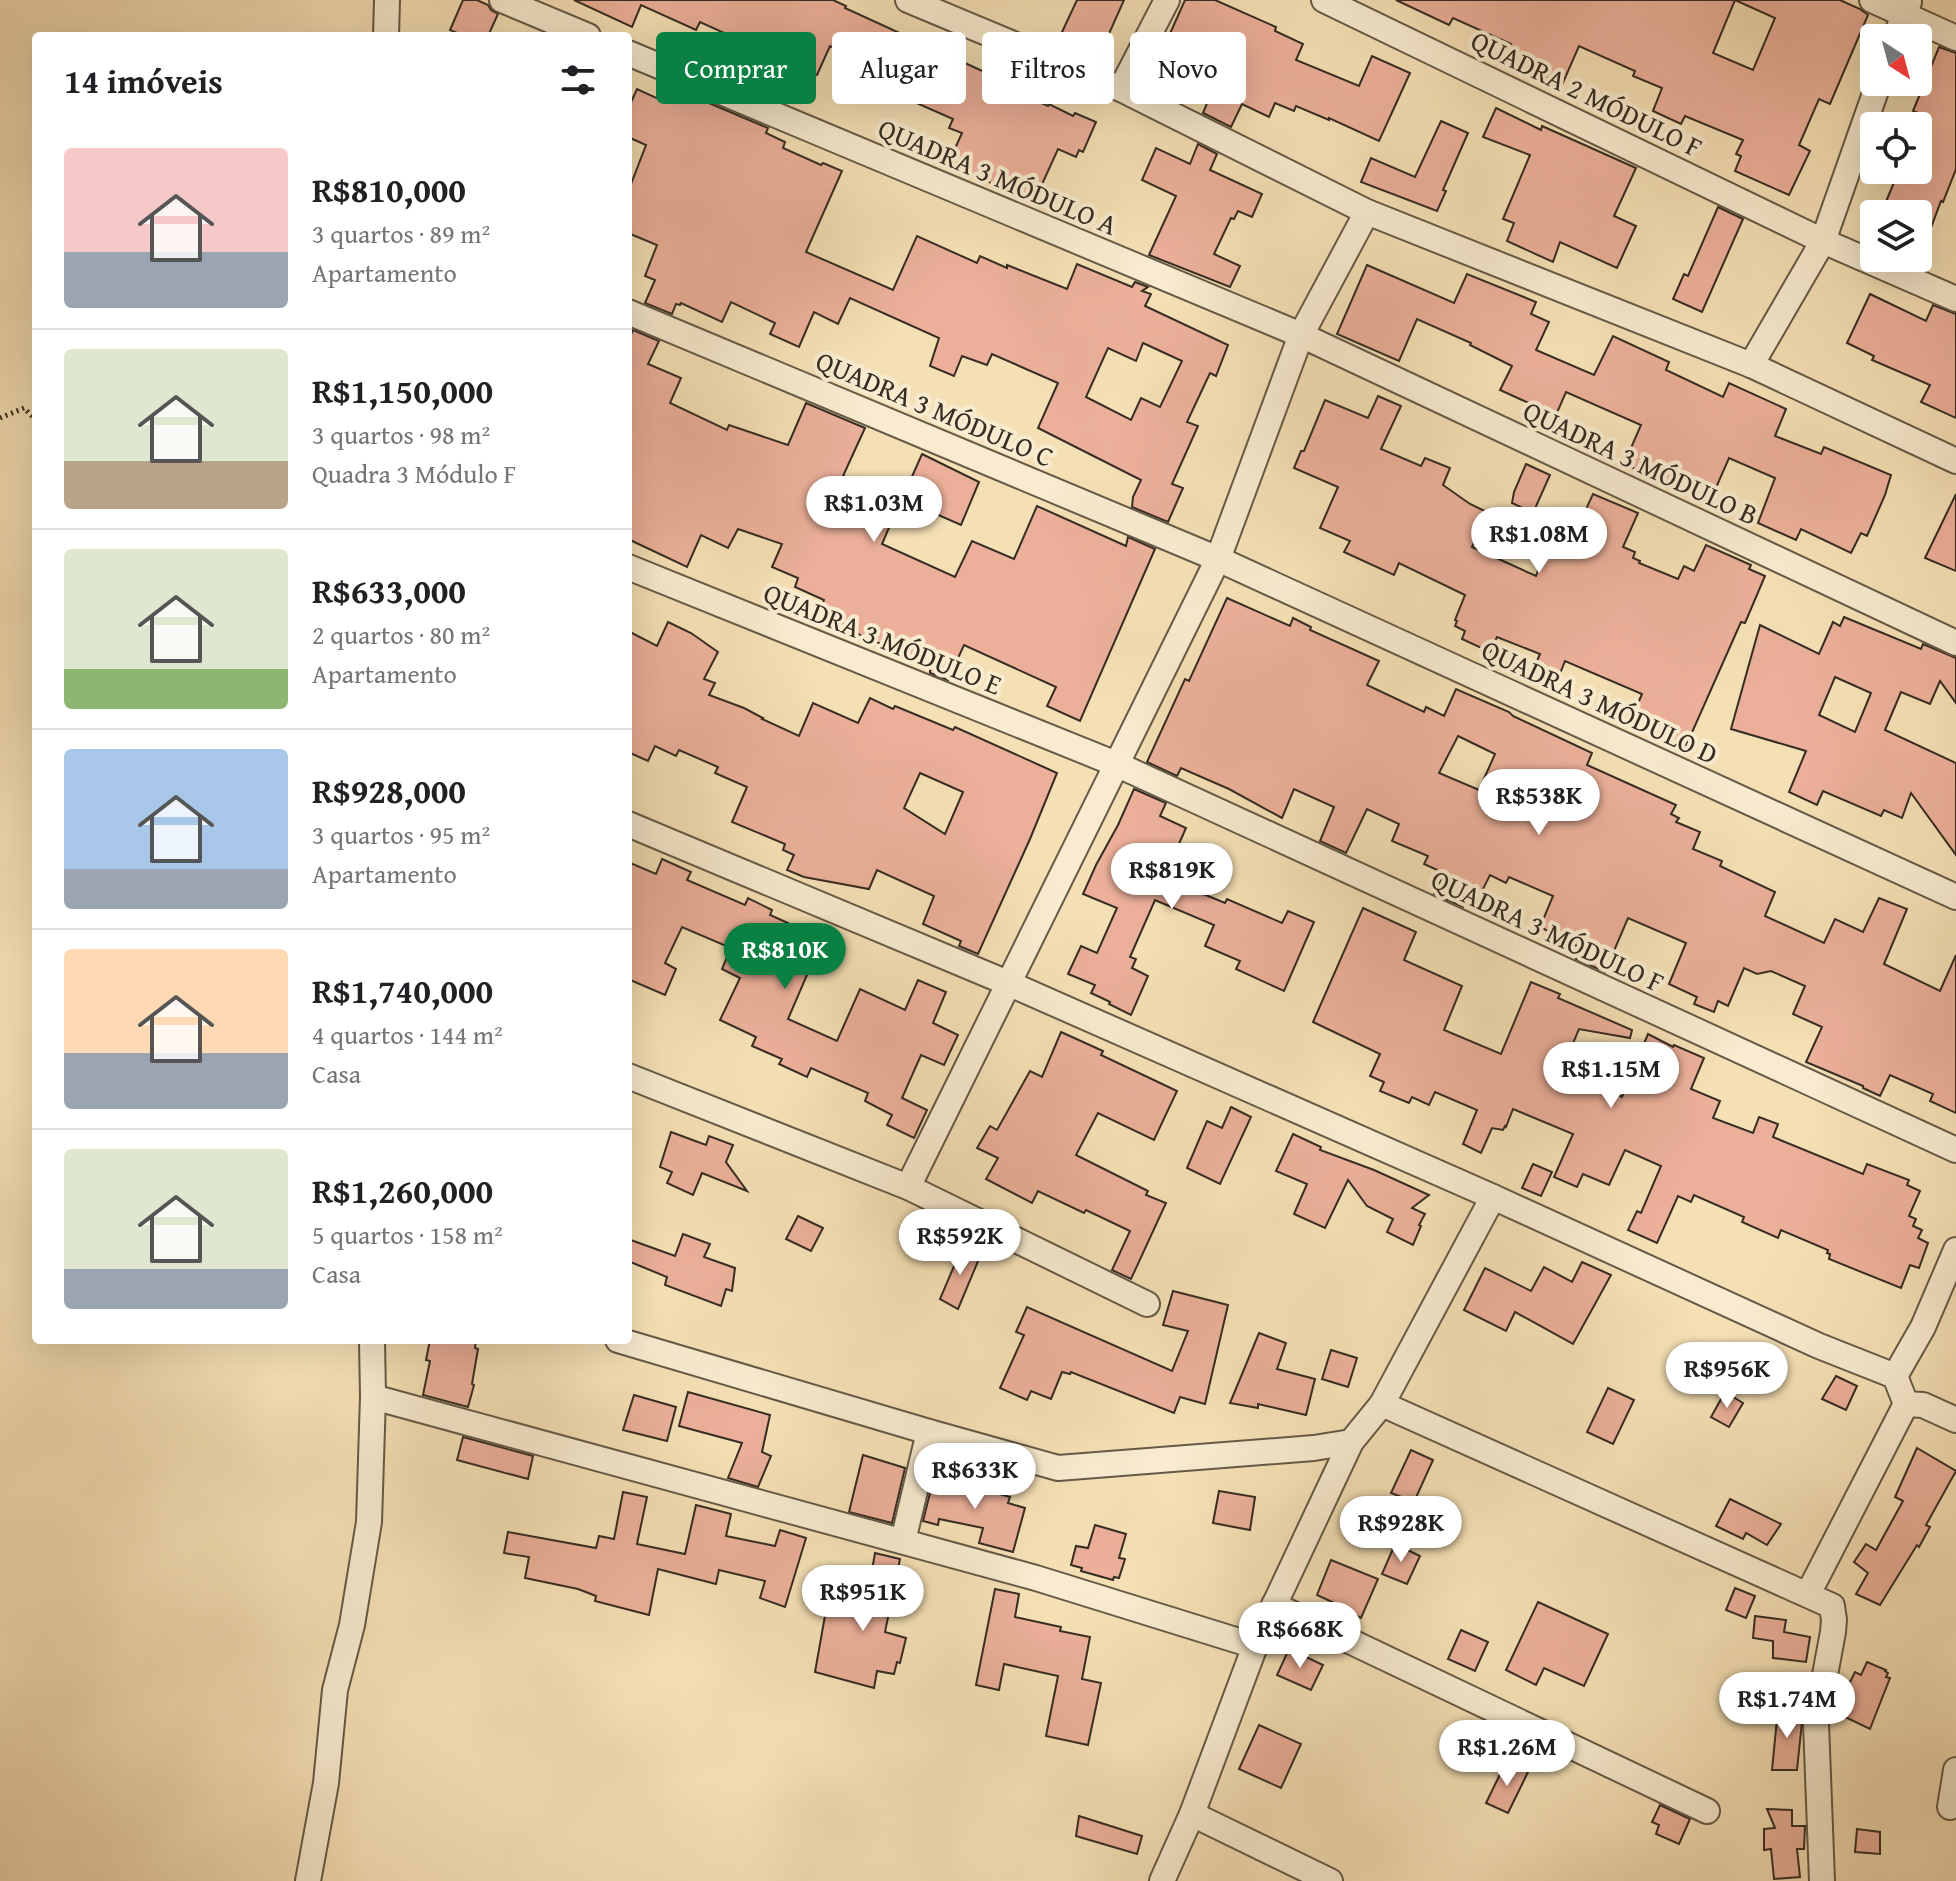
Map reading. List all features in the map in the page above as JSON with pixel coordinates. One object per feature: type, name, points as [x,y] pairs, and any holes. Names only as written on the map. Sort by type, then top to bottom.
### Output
[{"type":"street","points":[[386,32],[387,0]]},
{"type":"street","points":[[502,0],[578,32]]},
{"type":"street","points":[[908,0],[1121,89],[1367,212],[1751,365],[1956,461]]},
{"type":"street","points":[[1121,89],[1167,0]]},
{"type":"street","name":"QUADRA 2 MÓDULO F","points":[[1324,0],[1823,241],[1956,299]]},
{"type":"street","points":[[1872,0],[1907,7],[1956,38]]},
{"type":"street","name":"QUADRA 3 MÓDULO A","points":[[632,55],[1301,335]]},
{"type":"street","points":[[1751,365],[1823,241],[1874,96]]},
{"type":"street","points":[[908,1187],[1218,559],[1301,335],[1367,212]]},
{"type":"street","name":"QUADRA 3 MÓDULO C","points":[[632,314],[1218,559]]},
{"type":"street","name":"QUADRA 3 MÓDULO B","points":[[1301,335],[1956,643]]},
{"type":"street","name":"QUADRA 3 MÓDULO D","points":[[1218,559],[1956,897]]},
{"type":"street","name":"QUADRA 3 MÓDULO E","points":[[632,569],[1116,764]]},
{"type":"street","name":"QUADRA 3 MÓDULO F","points":[[1116,764],[1956,1150]]},
{"type":"street","points":[[632,826],[1010,984],[1493,1197],[1819,1346],[1895,1376],[1906,1404],[1808,1594]]},
{"type":"street","points":[[632,1078],[908,1187],[1147,1304]]},
{"type":"street","points":[[1162,1881],[1192,1814],[1255,1646],[1351,1442],[1382,1404],[1493,1197]]},
{"type":"street","points":[[1895,1376],[1923,1327],[1956,1250]]},
{"type":"street","points":[[308,1881],[326,1783],[335,1690],[352,1625],[369,1522],[372,1344]]},
{"type":"street","points":[[632,1344],[1058,1468],[1314,1448],[1351,1442]]},
{"type":"street","points":[[373,1397],[1036,1578],[1255,1646]]},
{"type":"street","points":[[1382,1404],[1832,1606],[1834,1620],[1816,1723],[1822,1881]]},
{"type":"street","points":[[1906,1404],[1923,1405],[1956,1420]]},
{"type":"street","points":[[903,1541],[929,1432]]},
{"type":"street","points":[[1274,1605],[1707,1811]]},
{"type":"street","points":[[1950,1807],[1956,1770]]},
{"type":"street","points":[[1192,1814],[1330,1881]]},
{"type":"path","points":[[0,418],[24,408],[32,416]]},
{"type":"building","points":[[463,0],[477,0],[498,14],[490,32],[450,30]]},
{"type":"building","points":[[574,0],[833,0],[897,32],[832,32],[832,47],[817,75],[816,32],[722,32],[700,22],[696,30],[641,5],[632,27]]},
{"type":"building","points":[[1077,0],[1124,0],[1110,32],[1062,32]]},
{"type":"building","points":[[1185,0],[1215,0],[1276,27],[1275,31],[1303,44],[1296,60],[1359,86],[1372,56],[1410,73],[1379,141],[1296,106],[1294,111],[1275,103],[1269,117],[1242,104],[1246,104],[1246,32],[1171,32]]},
{"type":"building","points":[[1396,0],[1735,0],[1840,0],[1868,15],[1864,24],[1860,24],[1860,34],[1830,104],[1819,99],[1799,145],[1810,151],[1789,195],[1735,171],[1741,156],[1736,154],[1743,140],[1685,116],[1681,124],[1653,111],[1662,88],[1633,76],[1635,71],[1579,46],[1562,85],[1505,57],[1511,44],[1453,18],[1449,25]],"holes":[[[1735,0],[1775,18],[1753,70],[1713,53]]]},
{"type":"building","points":[[1939,47],[1956,53],[1956,169],[1932,225],[1932,200],[1887,200],[1893,184],[1932,184],[1932,112],[1913,111],[1919,96],[1932,96],[1932,64]]},
{"type":"building","points":[[966,63],[982,71],[982,104],[1049,104],[1073,116],[1075,113],[1096,122],[1083,152],[1079,150],[1076,157],[1058,149],[1034,202],[948,164],[962,133],[949,128],[953,119],[919,104],[966,104]]},
{"type":"building","points":[[637,89],[656,98],[656,104],[711,104],[768,128],[766,133],[785,142],[783,148],[842,171],[806,252],[893,290],[917,236],[977,263],[980,256],[1067,289],[1077,264],[1132,287],[1135,282],[1148,287],[1142,291],[1151,294],[1145,306],[1228,345],[1216,376],[1210,373],[1187,422],[1198,426],[1172,484],[1183,488],[1168,522],[1132,507],[1141,480],[1038,428],[1058,383],[992,354],[987,365],[962,356],[954,376],[930,366],[939,338],[850,298],[838,324],[814,312],[799,347],[770,334],[775,323],[731,302],[722,322],[681,303],[676,304],[672,314],[645,303],[655,280],[645,276],[657,245],[632,235],[632,182],[646,145],[632,139],[632,100]],"holes":[[[1143,343],[1182,361],[1160,407],[1141,398],[1131,420],[1086,397],[1108,348],[1136,361]]]},
{"type":"building","points":[[1207,104],[1242,104],[1231,127],[1203,113]]},
{"type":"building","points":[[1496,108],[1541,130],[1542,126],[1636,168],[1614,216],[1636,226],[1617,268],[1560,242],[1553,262],[1507,241],[1514,223],[1503,219],[1530,155],[1483,137]]},
{"type":"building","points":[[1441,121],[1468,133],[1437,211],[1361,182],[1371,158],[1415,177]]},
{"type":"building","points":[[1198,144],[1217,154],[1210,170],[1262,194],[1252,217],[1238,211],[1234,219],[1231,218],[1214,254],[1240,266],[1230,287],[1149,255],[1176,196],[1142,180],[1156,148],[1190,164]]},
{"type":"building","points":[[1718,207],[1743,219],[1702,312],[1673,299],[1684,274],[1688,276]]},
{"type":"building","points":[[1367,265],[1454,303],[1467,274],[1536,302],[1531,314],[1549,322],[1536,350],[1594,375],[1613,336],[1669,362],[1666,370],[1723,397],[1729,383],[1786,409],[1775,436],[1821,454],[1824,447],[1891,475],[1867,536],[1861,533],[1851,553],[1801,529],[1796,540],[1758,523],[1775,478],[1729,458],[1715,490],[1687,478],[1682,489],[1624,464],[1641,425],[1566,392],[1556,415],[1500,390],[1512,366],[1471,343],[1417,319],[1399,361],[1337,334]]},
{"type":"building","points":[[1870,294],[1926,321],[1933,305],[1956,314],[1956,418],[1921,402],[1930,385],[1872,360],[1874,356],[1847,343]]},
{"type":"building","points":[[633,330],[659,341],[648,364],[681,378],[670,403],[727,430],[729,425],[788,445],[806,403],[865,428],[843,476],[900,502],[882,544],[955,577],[972,541],[1014,559],[1037,506],[1126,546],[1128,537],[1155,549],[1080,721],[1047,706],[1056,687],[964,645],[948,680],[930,673],[930,665],[848,630],[849,626],[818,613],[824,600],[795,587],[798,578],[772,567],[782,544],[738,529],[728,548],[701,535],[687,567],[632,541]]},
{"type":"building","points":[[1378,396],[1401,406],[1381,449],[1421,466],[1425,458],[1450,468],[1443,485],[1489,513],[1472,547],[1536,576],[1553,526],[1574,535],[1593,494],[1638,513],[1623,547],[1635,552],[1633,558],[1639,563],[1678,579],[1684,566],[1694,571],[1706,545],[1751,565],[1749,569],[1765,576],[1686,746],[1630,722],[1642,694],[1565,661],[1557,681],[1536,672],[1540,654],[1497,637],[1490,652],[1462,639],[1465,631],[1455,626],[1455,620],[1465,595],[1399,563],[1394,575],[1344,552],[1350,541],[1320,528],[1338,487],[1294,468],[1301,451],[1304,451],[1325,400],[1368,418]]},
{"type":"building","points":[[922,454],[979,482],[961,525],[902,499]]},
{"type":"building","points":[[1526,464],[1550,475],[1533,513],[1512,503]]},
{"type":"building","points":[[1956,494],[1956,571],[1925,558]]},
{"type":"building","points":[[1227,598],[1290,626],[1293,618],[1311,627],[1310,630],[1379,661],[1367,685],[1424,712],[1426,707],[1444,716],[1456,689],[1592,753],[1587,765],[1676,805],[1671,814],[1679,818],[1676,822],[1700,832],[1693,849],[1722,861],[1720,866],[1775,892],[1765,916],[1824,943],[1835,919],[1863,932],[1879,898],[1907,909],[1884,964],[1940,991],[1956,955],[1956,1113],[1930,1101],[1933,1094],[1890,1075],[1880,1096],[1806,1062],[1822,1027],[1793,1014],[1805,986],[1771,971],[1757,974],[1744,968],[1728,1006],[1718,1001],[1714,1012],[1694,1004],[1697,997],[1669,984],[1686,943],[1628,918],[1605,972],[1576,959],[1581,948],[1540,927],[1553,896],[1509,877],[1506,883],[1490,875],[1480,895],[1471,891],[1463,907],[1434,894],[1444,873],[1424,864],[1428,856],[1392,841],[1399,824],[1367,809],[1346,853],[1320,841],[1334,807],[1294,789],[1282,818],[1229,789],[1181,768],[1177,776],[1147,762],[1185,679],[1189,681]],"holes":[[[1458,736],[1495,754],[1479,790],[1439,773]]]},
{"type":"building","points":[[1844,617],[1921,649],[1923,644],[1956,658],[1956,703],[1940,681],[1930,704],[1901,692],[1885,730],[1956,763],[1956,855],[1911,793],[1902,818],[1884,810],[1881,816],[1823,791],[1817,805],[1789,792],[1806,751],[1731,729],[1760,625],[1819,654],[1833,622],[1840,626]],"holes":[[[1835,677],[1871,693],[1855,732],[1819,715]]]},
{"type":"building","points":[[668,622],[691,633],[718,652],[704,679],[715,683],[709,695],[744,708],[799,736],[813,703],[858,723],[870,698],[953,730],[955,727],[1057,773],[978,954],[959,946],[961,941],[923,924],[934,896],[877,870],[869,889],[804,877],[787,870],[794,855],[783,850],[785,844],[732,822],[747,787],[715,773],[718,767],[679,750],[676,756],[655,746],[648,761],[632,754],[632,633],[657,646]],"holes":[[[920,773],[963,792],[945,834],[904,808]]]},
{"type":"building","points":[[1134,789],[1166,803],[1160,816],[1186,828],[1163,880],[1225,903],[1227,899],[1282,923],[1288,911],[1314,922],[1284,991],[1236,969],[1240,961],[1205,946],[1214,925],[1155,900],[1130,957],[1136,959],[1132,968],[1148,976],[1131,1015],[1091,993],[1095,985],[1068,974],[1081,946],[1097,953],[1117,908],[1083,894]]},
{"type":"building","points":[[662,859],[691,872],[687,880],[745,905],[748,898],[772,910],[770,915],[788,923],[785,930],[811,942],[807,950],[816,954],[788,1019],[837,1041],[860,989],[905,1010],[918,980],[946,992],[933,1023],[958,1035],[944,1065],[921,1055],[902,1098],[927,1110],[914,1138],[887,1125],[892,1115],[865,1101],[868,1093],[811,1068],[807,1077],[779,1064],[782,1059],[752,1046],[756,1037],[720,1020],[740,978],[722,969],[731,948],[682,927],[665,963],[676,969],[665,995],[632,981],[632,864],[656,874]]},
{"type":"building","points":[[1363,908],[1416,932],[1404,960],[1462,986],[1444,1030],[1501,1054],[1531,982],[1560,994],[1558,998],[1632,1030],[1630,1038],[1579,1029],[1562,1069],[1622,1097],[1648,1034],[1704,1058],[1691,1089],[1720,1101],[1713,1118],[1753,1133],[1759,1117],[1778,1124],[1773,1137],[1863,1174],[1867,1164],[1909,1180],[1907,1185],[1920,1191],[1909,1216],[1916,1219],[1913,1226],[1922,1230],[1918,1238],[1928,1243],[1919,1268],[1910,1265],[1901,1288],[1829,1259],[1828,1250],[1781,1230],[1778,1238],[1742,1222],[1744,1217],[1694,1195],[1691,1202],[1678,1196],[1657,1243],[1628,1230],[1637,1211],[1641,1213],[1661,1166],[1625,1150],[1609,1185],[1583,1174],[1577,1187],[1554,1177],[1573,1134],[1513,1109],[1503,1130],[1492,1128],[1481,1153],[1463,1144],[1477,1110],[1435,1092],[1429,1105],[1412,1097],[1409,1103],[1380,1091],[1384,1082],[1370,1076],[1380,1054],[1313,1022]]},
{"type":"building","points":[[1061,1032],[1177,1091],[1154,1140],[1098,1113],[1076,1155],[1166,1203],[1131,1279],[1112,1270],[1130,1231],[1038,1191],[1032,1203],[986,1179],[998,1158],[977,1148],[990,1126],[997,1130],[1030,1071],[1042,1077]]},
{"type":"building","points":[[1231,1107],[1251,1117],[1220,1184],[1187,1168],[1207,1121],[1222,1128]]},
{"type":"building","points":[[671,1132],[706,1145],[709,1136],[733,1145],[726,1162],[747,1191],[702,1173],[693,1195],[667,1183],[672,1172],[660,1167]]},
{"type":"building","points":[[1293,1134],[1321,1147],[1320,1150],[1429,1195],[1412,1208],[1425,1214],[1413,1245],[1387,1232],[1393,1219],[1367,1206],[1348,1180],[1325,1228],[1294,1214],[1307,1184],[1276,1171]]},
{"type":"building","points":[[1533,1164],[1552,1172],[1541,1196],[1522,1188]]},
{"type":"building","points":[[798,1216],[823,1228],[811,1251],[786,1239]]},
{"type":"building","points":[[683,1234],[710,1244],[704,1257],[735,1268],[732,1291],[726,1289],[721,1306],[665,1285],[667,1277],[632,1263],[632,1240],[675,1256]]},
{"type":"building","points":[[963,1245],[981,1254],[958,1309],[940,1299]]},
{"type":"building","points":[[1582,1262],[1611,1275],[1573,1344],[1515,1312],[1506,1331],[1464,1310],[1485,1268],[1531,1291],[1544,1267],[1572,1282]]},
{"type":"building","points":[[1173,1291],[1228,1305],[1205,1404],[1180,1397],[1174,1413],[1071,1372],[1062,1372],[1051,1399],[1031,1391],[1027,1400],[1000,1388],[1024,1335],[1016,1332],[1027,1307],[1172,1371],[1188,1331],[1163,1325]]},
{"type":"building","points":[[1259,1333],[1286,1343],[1277,1369],[1315,1379],[1306,1415],[1258,1404],[1258,1408],[1230,1403]]},
{"type":"building","points":[[429,1344],[476,1344],[478,1349],[474,1385],[468,1407],[423,1395],[430,1361],[426,1360]]},
{"type":"building","points":[[1331,1350],[1357,1358],[1348,1387],[1322,1379]]},
{"type":"building","points":[[1836,1376],[1857,1386],[1846,1410],[1822,1399]]},
{"type":"building","points":[[1608,1388],[1634,1400],[1613,1444],[1587,1432]]},
{"type":"building","points":[[688,1392],[770,1415],[762,1452],[771,1456],[758,1487],[728,1478],[742,1443],[679,1426]]},
{"type":"building","points":[[1725,1392],[1743,1403],[1729,1427],[1711,1417]]},
{"type":"building","points":[[634,1395],[676,1407],[667,1441],[623,1430]]},
{"type":"building","points":[[463,1437],[533,1456],[528,1479],[457,1460]]},
{"type":"building","points":[[1917,1448],[1956,1471],[1926,1525],[1930,1527],[1919,1547],[1917,1545],[1880,1605],[1856,1594],[1868,1573],[1854,1562],[1866,1544],[1876,1550],[1903,1501],[1895,1497]]},
{"type":"building","points":[[1411,1450],[1433,1460],[1414,1502],[1391,1493]]},
{"type":"building","points":[[863,1455],[905,1468],[892,1523],[849,1512]]},
{"type":"building","points":[[935,1473],[987,1487],[986,1490],[1010,1497],[1008,1503],[1025,1508],[1013,1552],[979,1543],[983,1528],[939,1519],[938,1525],[923,1521]]},
{"type":"building","points":[[1219,1491],[1255,1497],[1250,1530],[1213,1523]]},
{"type":"building","points":[[623,1492],[647,1497],[637,1544],[685,1554],[696,1505],[731,1514],[726,1536],[775,1546],[780,1530],[806,1538],[785,1607],[760,1598],[765,1581],[719,1570],[716,1584],[658,1569],[649,1615],[595,1601],[596,1596],[578,1589],[525,1578],[529,1557],[504,1553],[508,1532],[596,1548],[599,1536],[614,1539]]},
{"type":"building","points":[[1730,1499],[1781,1524],[1767,1545],[1746,1533],[1743,1539],[1716,1526]]},
{"type":"building","points":[[1095,1525],[1126,1534],[1119,1558],[1125,1559],[1119,1578],[1114,1577],[1113,1580],[1071,1565],[1076,1546],[1088,1548]]},
{"type":"building","points":[[1395,1544],[1420,1556],[1407,1584],[1382,1574]]},
{"type":"building","points":[[875,1553],[900,1559],[885,1632],[906,1638],[894,1674],[877,1671],[874,1688],[815,1672],[826,1610],[864,1617]]},
{"type":"building","points":[[1331,1560],[1378,1579],[1361,1618],[1317,1595]]},
{"type":"building","points":[[1735,1588],[1755,1596],[1746,1618],[1726,1610]]},
{"type":"building","points":[[995,1589],[1019,1594],[1015,1617],[1090,1637],[1082,1679],[1101,1683],[1088,1745],[1046,1736],[1058,1676],[1004,1664],[999,1690],[976,1685]]},
{"type":"building","points":[[1538,1602],[1608,1634],[1584,1686],[1544,1668],[1536,1685],[1506,1670]]},
{"type":"building","points":[[1755,1616],[1786,1620],[1784,1632],[1810,1637],[1806,1662],[1773,1658],[1773,1641],[1753,1638]]},
{"type":"building","points":[[1461,1630],[1488,1642],[1475,1671],[1448,1659]]},
{"type":"building","points":[[1289,1649],[1323,1665],[1311,1690],[1277,1675]]},
{"type":"building","points":[[1867,1662],[1886,1670],[1886,1677],[1890,1678],[1870,1729],[1845,1717],[1854,1694],[1846,1690],[1855,1672],[1861,1675]]},
{"type":"building","points":[[1778,1709],[1803,1712],[1797,1770],[1772,1770]]},
{"type":"building","points":[[1259,1725],[1301,1744],[1281,1788],[1239,1769]]},
{"type":"building","points":[[1506,1762],[1528,1772],[1508,1813],[1486,1803]]},
{"type":"building","points":[[1660,1805],[1690,1819],[1679,1844],[1656,1834],[1659,1825],[1652,1822]]},
{"type":"building","points":[[1767,1809],[1792,1810],[1792,1826],[1805,1826],[1804,1849],[1797,1849],[1800,1877],[1774,1879],[1771,1849],[1764,1850],[1764,1829],[1775,1828]]},
{"type":"building","points":[[1079,1816],[1142,1836],[1137,1854],[1076,1836]]},
{"type":"building","points":[[1857,1829],[1880,1832],[1880,1854],[1855,1852]]}]
